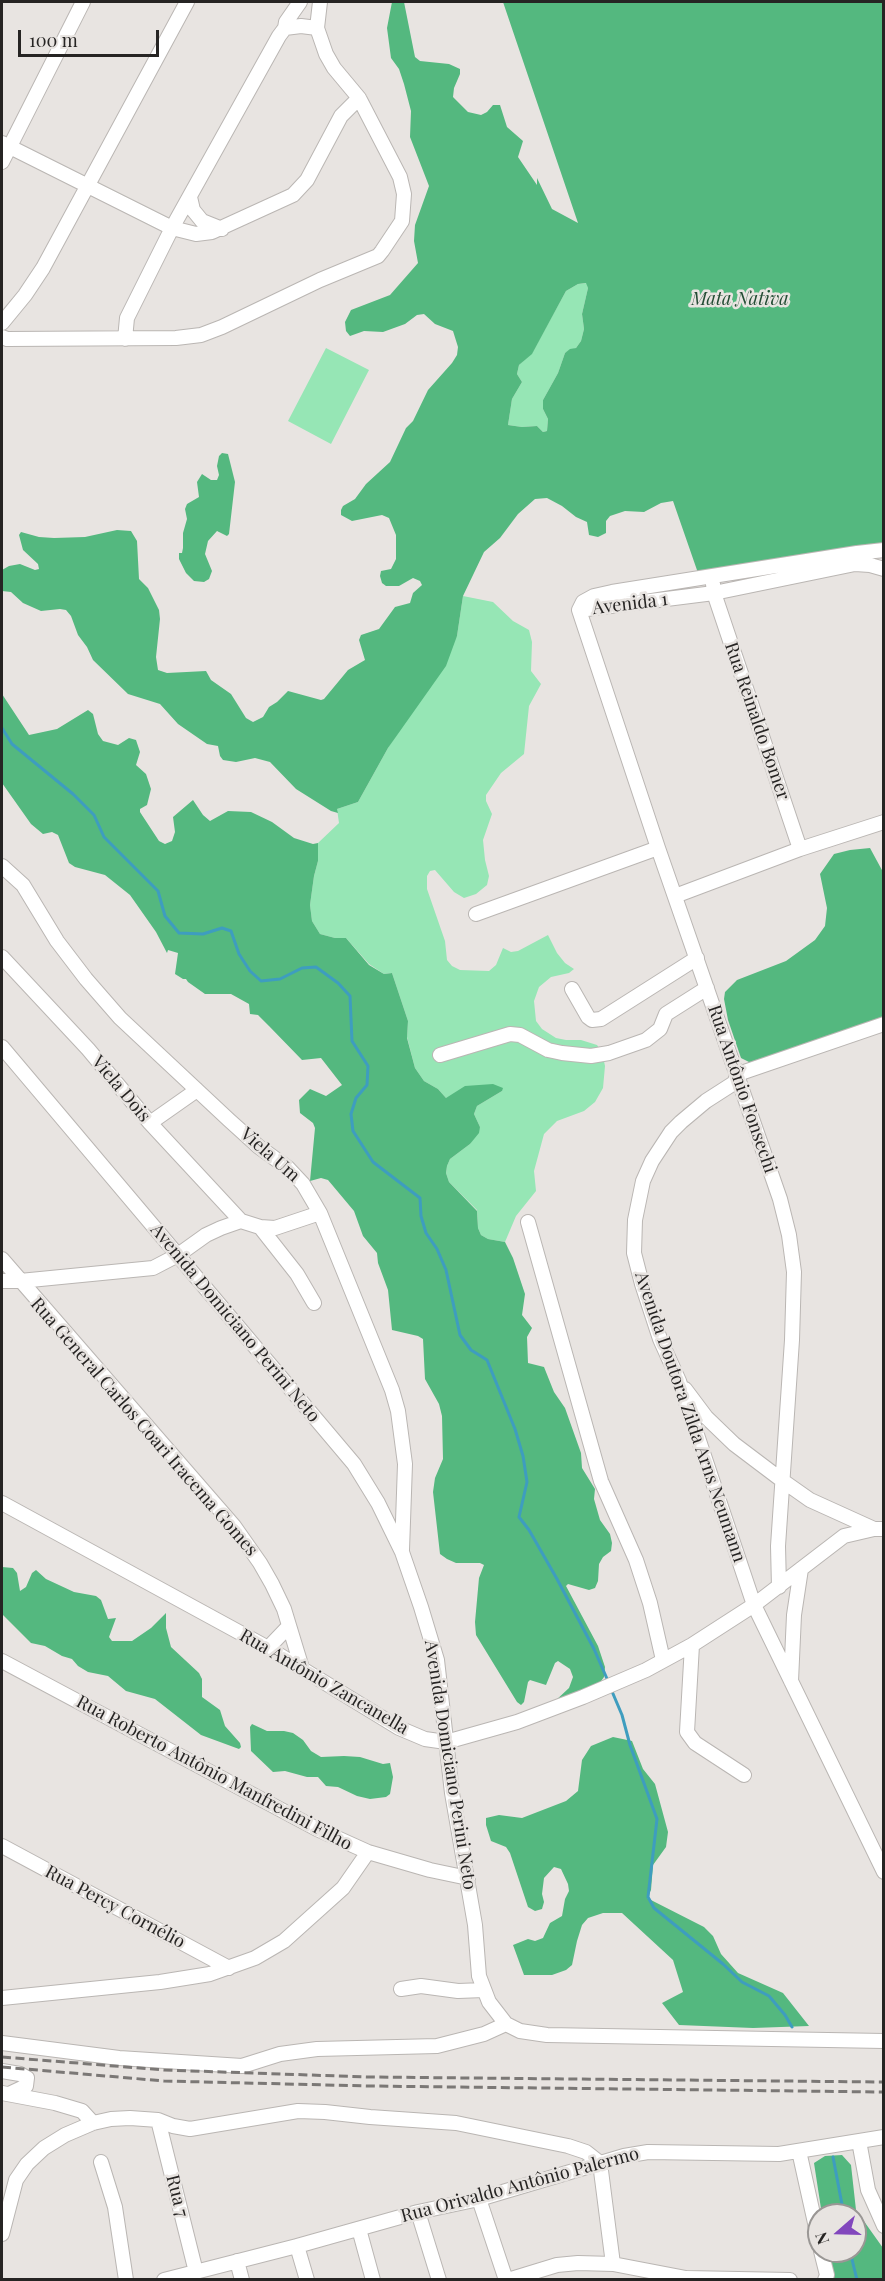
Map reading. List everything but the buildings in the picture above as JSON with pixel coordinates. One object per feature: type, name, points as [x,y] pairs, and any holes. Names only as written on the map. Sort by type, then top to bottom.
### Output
[{"type":"street","points":[[2,162],[6,145],[83,2]]},
{"type":"street","points":[[2,323],[34,282],[88,187],[187,2]]},
{"type":"street","points":[[125,339],[127,318],[172,228],[285,28],[286,22],[300,2]]},
{"type":"street","points":[[2,336],[7,339],[176,338],[212,331],[378,256],[402,221],[400,177],[359,98],[334,68],[316,28],[320,2]]},
{"type":"street","points":[[285,28],[301,26],[316,28]]},
{"type":"street","points":[[6,145],[172,228],[196,234],[222,229],[293,195],[300,189],[341,116],[359,98]]},
{"type":"street","points":[[190,197],[193,210],[202,221],[222,229]]},
{"type":"street","name":"Avenida 1","points":[[579,610],[583,602],[594,596],[884,550]]},
{"type":"street","name":"Avenida 1","points":[[579,610],[714,593],[855,564],[884,569]]},
{"type":"street","name":"Rua Reinaldo Bomer","points":[[713,576],[714,593],[800,849]]},
{"type":"street","name":"Rua Antônio Fonsechi","points":[[579,610],[658,849],[780,1199],[794,1272],[778,1546],[780,1587]]},
{"type":"street","points":[[675,896],[800,849],[884,822]]},
{"type":"street","points":[[476,914],[658,849]]},
{"type":"street","name":"Viela Um","points":[[2,866],[23,885],[57,941],[120,1018],[259,1147],[288,1168],[303,1184],[320,1213],[392,1390],[398,1411],[405,1464],[402,1552]]},
{"type":"street","name":"Viela Dois","points":[[2,957],[88,1049],[150,1123],[241,1221]]},
{"type":"street","points":[[572,989],[588,1017],[592,1020],[601,1019],[697,958]]},
{"type":"street","points":[[440,1055],[510,1034],[520,1035],[548,1050],[562,1053],[591,1056],[609,1053],[646,1040],[660,1029],[666,1014],[707,988]]},
{"type":"street","points":[[738,1074],[884,1024]]},
{"type":"street","name":"Avenida Domiciano Perini Neto","points":[[2,1047],[354,1464],[378,1503],[402,1552],[437,1660],[452,1793],[475,1925],[479,1976],[489,2002],[506,2024]]},
{"type":"street","name":"Avenida Doutora Zilda Arns Neumann","points":[[738,1074],[734,1083],[706,1101],[671,1132],[652,1161],[643,1181],[635,1220],[634,1252],[660,1339],[679,1381],[754,1605],[884,1872]]},
{"type":"street","points":[[150,1123],[197,1090]]},
{"type":"street","points":[[2,1281],[153,1268],[178,1255],[206,1235],[241,1221],[260,1227],[276,1228],[320,1213]]},
{"type":"street","points":[[528,1222],[601,1481],[636,1560],[650,1603],[663,1660]]},
{"type":"street","points":[[260,1227],[297,1274],[314,1303]]},
{"type":"street","name":"Rua General Carlos Coari Iracema Gomes","points":[[2,1259],[234,1526],[272,1584],[289,1626],[302,1668]]},
{"type":"street","points":[[679,1381],[706,1417],[734,1444],[783,1481],[810,1500],[879,1529]]},
{"type":"street","name":"Rua Antônio Zancanella","points":[[2,1503],[268,1648],[399,1728],[425,1739],[446,1742],[517,1722],[623,1680],[692,1645],[754,1605],[844,1536],[879,1529]]},
{"type":"street","name":"Avenida Doutora Zilda Arns Neumann","points":[[791,1683],[794,1615],[801,1569]]},
{"type":"street","points":[[268,1648],[289,1626]]},
{"type":"street","points":[[692,1645],[687,1732],[695,1743],[744,1774]]},
{"type":"street","name":"Rua Roberto Antônio Manfredini Filho","points":[[2,1661],[247,1793],[368,1852],[430,1870],[468,1878]]},
{"type":"street","name":"Rua Percy Cornélio","points":[[2,1846],[229,1968]]},
{"type":"street","points":[[2,1998],[160,1982],[210,1974],[255,1958],[284,1941],[343,1888],[368,1852]]},
{"type":"street","points":[[401,1989],[421,1986],[458,1991],[484,1990]]},
{"type":"street","points":[[2,2043],[119,2058],[242,2066],[280,2054],[316,2049],[437,2046],[484,2034],[506,2024],[520,2031],[547,2035],[884,2041]]},
{"type":"street","points":[[2,2071],[20,2074],[27,2078],[26,2086],[5,2094]]},
{"type":"street","points":[[5,2094],[55,2103],[82,2111],[93,2123]]},
{"type":"street","points":[[2,2234],[16,2180],[27,2164],[44,2148],[65,2135],[93,2123],[111,2119],[158,2120],[190,2129],[298,2111],[456,2123],[568,2146],[586,2152],[600,2163],[614,2264]]},
{"type":"street","name":"Rua 7","points":[[158,2120],[196,2272]]},
{"type":"street","name":"Rua Orivaldo Antônio Palermo","points":[[164,2280],[180,2278],[418,2212],[479,2199],[600,2163],[648,2152],[779,2154],[884,2137]]},
{"type":"street","points":[[859,2141],[868,2190],[884,2226]]},
{"type":"street","points":[[800,2151],[811,2203]]},
{"type":"street","points":[[100,2162],[115,2207],[126,2280]]},
{"type":"street","points":[[479,2199],[507,2280],[557,2265],[614,2264],[686,2278],[790,2280]]},
{"type":"street","points":[[418,2212],[439,2280]]},
{"type":"street","points":[[359,2229],[373,2280]]},
{"type":"street","points":[[297,2246],[307,2280]]},
{"type":"street","points":[[237,2261],[242,2280]]},
{"type":"street","points":[[824,2263],[827,2275],[825,2280]]},
{"type":"green space","name":"Mata Nativa","points":[[392,2],[404,2],[415,57],[420,61],[449,64],[460,69],[453,97],[468,112],[481,115],[493,105],[500,105],[507,127],[523,141],[518,157],[537,185],[537,178],[552,209],[578,223],[503,2],[883,2],[883,544],[698,573],[673,501],[661,503],[644,512],[625,511],[610,516],[606,521],[606,533],[598,537],[589,535],[587,522],[562,506],[547,498],[535,499],[518,514],[500,538],[484,552],[463,596],[457,636],[446,666],[388,748],[358,802],[337,809],[338,813],[296,789],[270,762],[255,758],[236,762],[223,760],[218,746],[207,744],[178,724],[160,704],[128,694],[93,660],[66,610],[41,611],[23,603],[11,592],[2,591],[2,570],[20,564],[35,570],[39,569],[38,564],[23,550],[19,535],[21,532],[54,538],[85,537],[117,530],[131,531],[137,541],[139,579],[148,588],[159,610],[156,657],[158,670],[167,673],[206,671],[211,680],[231,694],[246,718],[253,722],[263,717],[269,707],[288,691],[324,699],[348,670],[365,660],[359,640],[361,635],[379,629],[395,607],[410,603],[413,593],[422,585],[420,581],[413,578],[399,586],[386,586],[382,583],[380,576],[381,571],[391,569],[396,559],[396,535],[389,518],[382,515],[352,521],[341,515],[343,506],[355,499],[366,484],[390,462],[428,390],[452,363],[457,355],[458,347],[453,331],[435,324],[424,314],[417,315],[405,324],[383,332],[364,331],[350,336],[346,331],[345,322],[351,310],[390,295],[418,263],[414,241],[415,225],[429,186],[410,137],[411,111],[399,69],[391,58],[387,28]],"holes":[[[586,283],[588,288],[582,314],[584,329],[581,341],[576,348],[565,353],[558,373],[543,400],[543,409],[548,419],[547,431],[543,432],[537,426],[508,425],[512,399],[522,382],[517,374],[519,365],[532,354],[566,291],[578,284]]]},
{"type":"green space","points":[[587,283],[581,341],[576,348],[565,353],[558,373],[543,400],[543,409],[548,419],[547,431],[543,432],[537,426],[508,425],[512,399],[522,382],[517,374],[519,365],[532,353],[566,291],[578,284]]},
{"type":"green space","points":[[326,348],[369,370],[331,444],[288,421]]},
{"type":"green space","points":[[222,453],[228,454],[235,482],[229,534],[227,536],[217,531],[208,541],[205,554],[212,571],[209,579],[204,582],[194,581],[186,573],[179,559],[187,519],[185,509],[187,504],[199,497],[197,482],[202,474],[211,480],[217,480],[219,475],[217,466]]},
{"type":"green space","points":[[463,596],[493,602],[513,621],[529,630],[532,642],[531,671],[541,684],[529,706],[524,754],[501,773],[486,795],[486,801],[492,814],[483,840],[489,876],[487,885],[476,894],[464,898],[454,892],[435,870],[430,871],[427,876],[427,889],[445,941],[447,960],[460,970],[489,971],[496,965],[503,948],[511,952],[518,951],[548,935],[557,953],[574,969],[569,973],[551,977],[539,987],[534,1001],[536,1021],[542,1029],[556,1038],[581,1040],[597,1045],[602,1052],[605,1066],[603,1088],[595,1102],[584,1111],[557,1121],[544,1134],[534,1171],[536,1191],[516,1216],[505,1242],[488,1239],[481,1235],[478,1228],[477,1210],[449,1182],[446,1173],[450,1159],[470,1144],[480,1127],[474,1114],[477,1106],[502,1091],[446,1098],[438,1089],[424,1081],[415,1068],[407,1037],[408,1021],[392,973],[384,974],[369,964],[346,938],[320,934],[312,921],[310,905],[318,861],[318,843],[339,823],[337,809],[358,802],[388,748],[457,636]]},
{"type":"green space","points":[[2,694],[29,735],[57,729],[88,710],[93,714],[98,734],[103,741],[118,745],[129,738],[136,740],[140,752],[136,765],[146,774],[151,789],[147,805],[140,809],[140,812],[159,841],[165,844],[172,841],[175,832],[173,817],[193,800],[210,821],[228,811],[251,812],[272,822],[294,838],[313,844],[318,843],[318,861],[310,905],[312,921],[320,934],[346,938],[369,965],[384,974],[392,973],[408,1021],[407,1038],[415,1068],[424,1081],[438,1089],[446,1098],[465,1086],[493,1084],[503,1088],[502,1091],[477,1106],[474,1114],[480,1127],[479,1133],[470,1144],[450,1159],[446,1173],[449,1182],[477,1211],[478,1228],[481,1235],[488,1239],[505,1242],[513,1258],[525,1294],[522,1315],[532,1328],[527,1337],[528,1363],[544,1367],[554,1392],[565,1408],[581,1453],[582,1468],[595,1489],[594,1499],[600,1520],[610,1534],[611,1551],[603,1557],[599,1564],[598,1581],[595,1588],[589,1590],[568,1584],[566,1586],[598,1646],[605,1667],[604,1677],[599,1684],[554,1702],[569,1688],[573,1677],[570,1669],[558,1661],[546,1685],[530,1680],[524,1702],[521,1705],[517,1702],[476,1635],[479,1578],[484,1565],[456,1563],[440,1554],[433,1492],[435,1478],[443,1459],[442,1416],[439,1404],[425,1379],[423,1339],[392,1330],[388,1290],[378,1263],[377,1253],[363,1236],[354,1211],[328,1180],[321,1178],[310,1181],[315,1128],[313,1123],[300,1113],[299,1100],[310,1089],[326,1096],[342,1085],[321,1058],[302,1060],[258,1015],[250,1014],[249,1004],[231,994],[205,994],[186,979],[175,974],[178,953],[168,950],[167,953],[156,932],[130,895],[105,875],[75,867],[69,863],[58,835],[52,832],[43,834],[31,824],[2,783]]},
{"type":"green space","points":[[870,848],[883,872],[883,1018],[751,1063],[741,1058],[728,1020],[725,992],[737,980],[786,961],[815,940],[825,926],[827,908],[820,874],[834,854]]},
{"type":"green space","points":[[2,1567],[13,1568],[17,1573],[20,1591],[26,1587],[32,1573],[36,1570],[46,1579],[74,1592],[96,1596],[101,1600],[108,1619],[116,1618],[109,1637],[112,1641],[132,1641],[151,1628],[166,1613],[166,1628],[171,1647],[199,1673],[202,1679],[202,1697],[220,1710],[225,1726],[241,1747],[239,1749],[201,1735],[155,1699],[126,1691],[108,1676],[88,1672],[72,1659],[45,1646],[31,1643],[2,1614]]},
{"type":"green space","points":[[252,1724],[267,1731],[293,1733],[303,1740],[311,1751],[321,1757],[360,1757],[383,1764],[390,1763],[393,1777],[390,1794],[386,1797],[370,1799],[338,1787],[326,1786],[318,1777],[307,1777],[285,1771],[273,1772],[251,1751],[250,1727]]},
{"type":"green space","points":[[613,1737],[632,1741],[643,1769],[655,1784],[668,1832],[666,1847],[653,1865],[651,1890],[647,1898],[704,1927],[713,1936],[721,1954],[738,1973],[783,1993],[809,2026],[753,2028],[679,2025],[662,2003],[683,1992],[673,1960],[622,1913],[603,1913],[588,1918],[582,1925],[572,1965],[566,1970],[552,1975],[524,1975],[513,1945],[528,1939],[535,1941],[543,1938],[550,1923],[562,1916],[569,1891],[568,1884],[561,1869],[554,1867],[544,1878],[542,1909],[535,1911],[528,1907],[510,1853],[506,1847],[491,1841],[486,1818],[499,1815],[522,1818],[566,1801],[578,1791],[582,1760],[591,1746]]},
{"type":"green space","points":[[842,2155],[851,2165],[855,2203],[820,2203],[814,2163],[825,2156]]},
{"type":"green space","points":[[867,2225],[883,2248],[883,2279],[834,2279],[831,2263],[867,2263]]},
{"type":"waterway","points":[[2,728],[12,744],[73,794],[94,815],[104,837],[158,891],[165,916],[179,933],[203,934],[222,928],[231,931],[239,954],[250,971],[261,981],[280,979],[302,968],[316,967],[338,983],[350,996],[352,1041],[368,1066],[367,1085],[356,1098],[351,1114],[353,1131],[373,1162],[420,1198],[421,1216],[426,1233],[437,1249],[446,1270],[460,1335],[471,1350],[487,1360],[515,1429],[523,1456],[527,1482],[519,1517],[557,1579],[608,1681]]},
{"type":"waterway","points":[[611,1689],[657,1819],[648,1897],[654,1908],[742,1982],[769,1996],[792,2027]]},
{"type":"waterway","points":[[833,2157],[842,2203]]},
{"type":"waterway","points":[[853,2263],[857,2280]]},
{"type":"railway","points":[[2,2057],[164,2070],[368,2077],[884,2082]]},
{"type":"railway","points":[[2,2067],[164,2081],[369,2086],[884,2092]]}]
